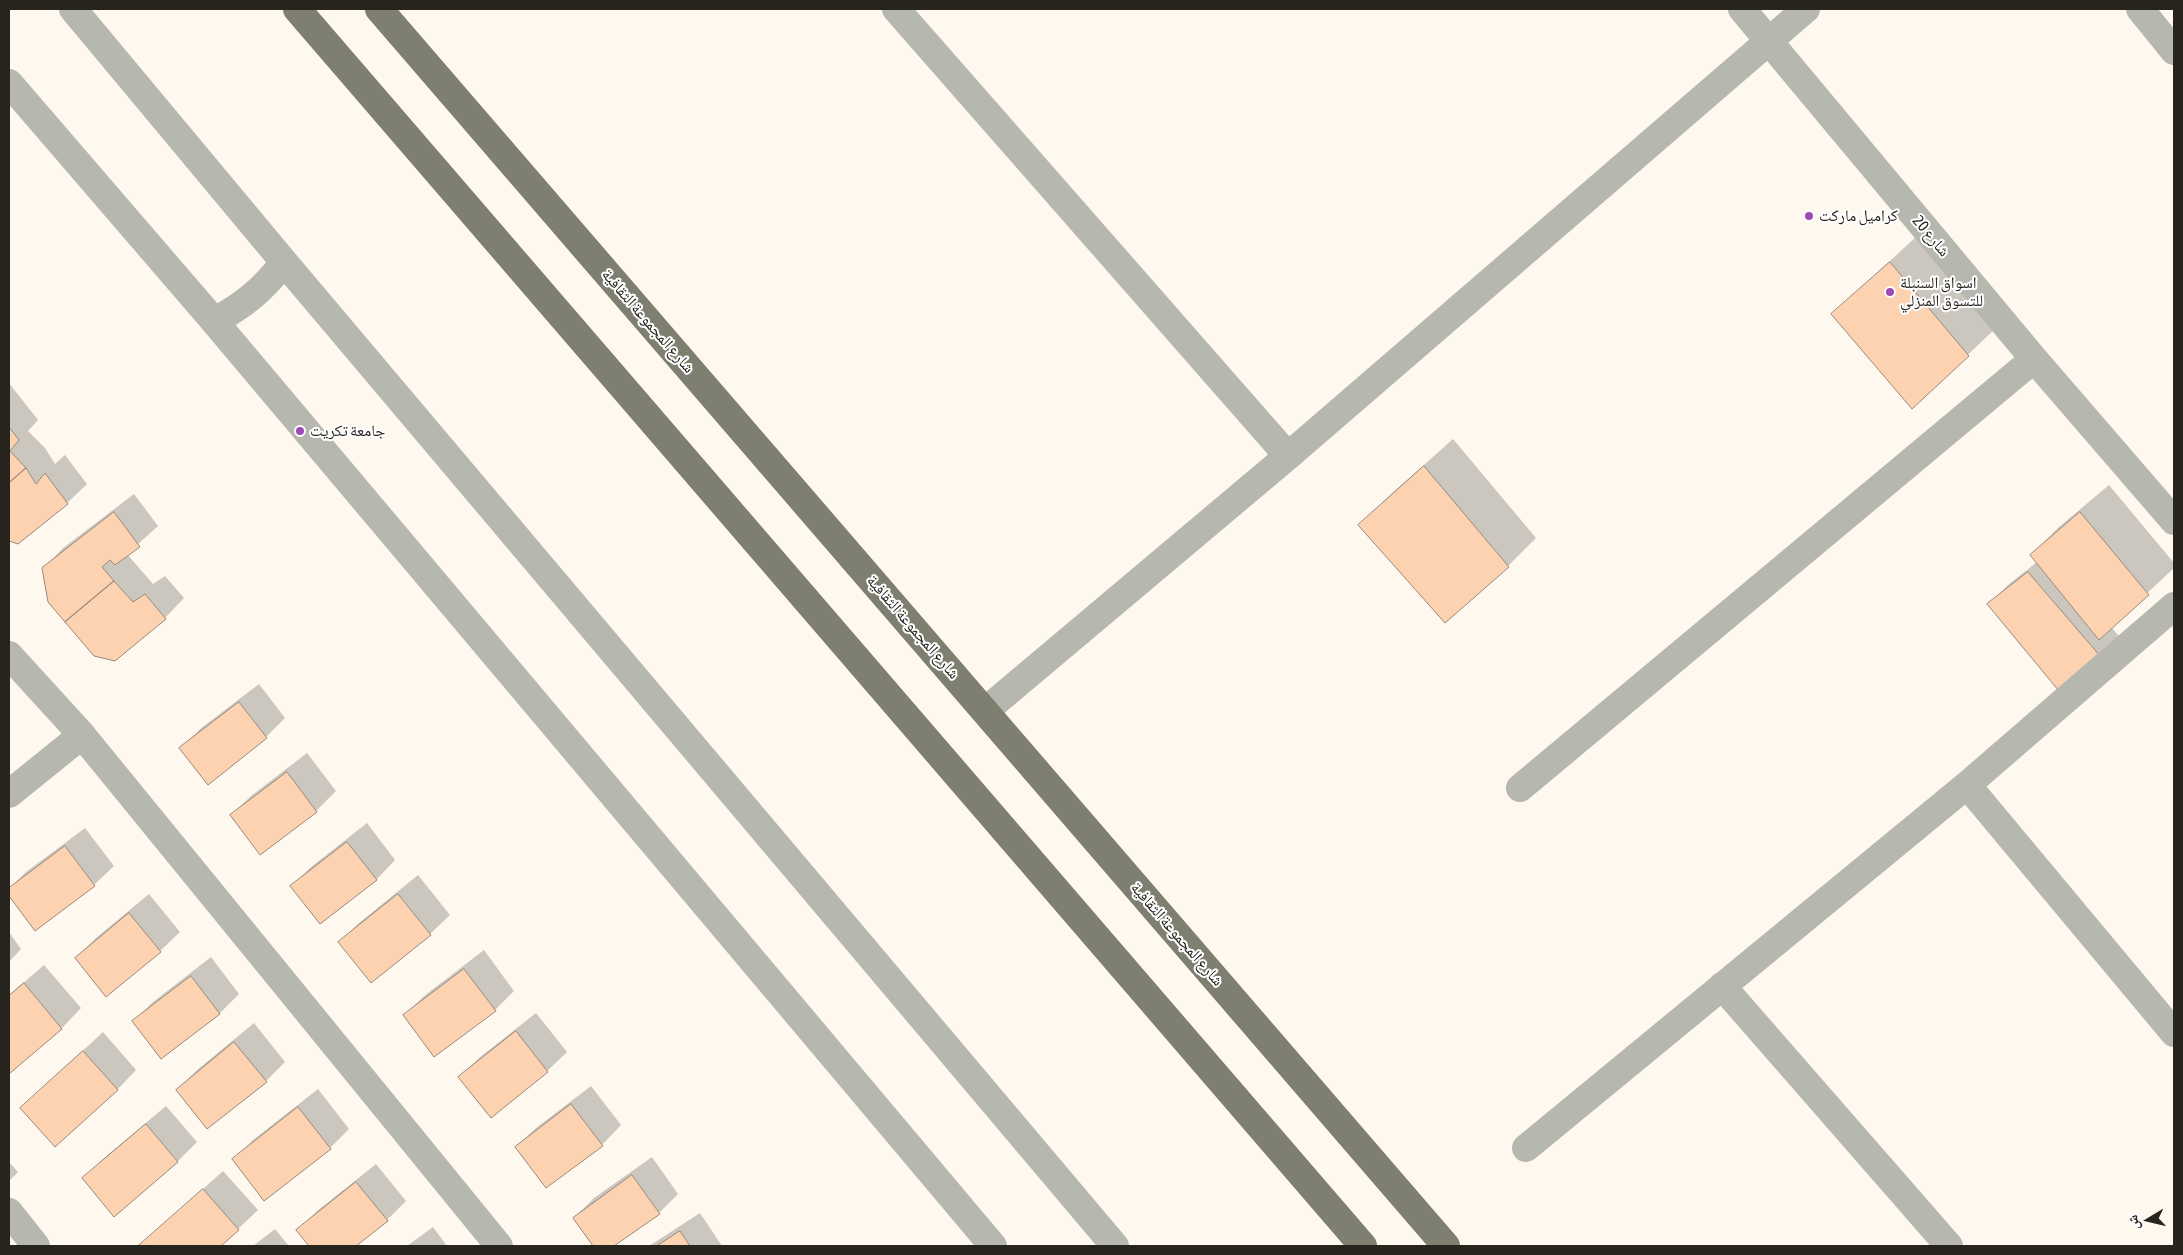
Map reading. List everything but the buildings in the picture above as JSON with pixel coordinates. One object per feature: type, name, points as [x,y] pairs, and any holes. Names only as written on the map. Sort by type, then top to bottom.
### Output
[{"type":"main road","points":[[298,9],[1363,1246]]},
{"type":"main road","name":"شارع المجموعة الثقافية","points":[[380,9],[1446,1246]]},
{"type":"street","points":[[73,9],[284,262],[1115,1246]]},
{"type":"street","points":[[896,9],[1288,456]]},
{"type":"street","name":"شارع 20","points":[[1742,9],[2034,359],[2174,521]]},
{"type":"street","points":[[985,711],[1288,456],[1806,9]]},
{"type":"street","points":[[2140,9],[2174,51]]},
{"type":"street","points":[[11,90],[214,321],[993,1246]]},
{"type":"street","points":[[214,321],[235,310],[253,297],[270,281],[284,262]]},
{"type":"street","points":[[1520,788],[2034,359]]},
{"type":"street","points":[[1526,1148],[1966,786],[2174,606]]},
{"type":"street","points":[[9,655],[82,735],[499,1246]]},
{"type":"street","points":[[9,794],[82,735]]},
{"type":"street","points":[[1966,786],[2174,1033]]},
{"type":"street","points":[[1722,986],[1949,1246]]},
{"type":"street","points":[[9,1212],[36,1246]]},
{"type":"place","name":"كراميل ماركت","points":[[1809,216]]},
{"type":"place","name":"اسواق السنبلة للتسوق المنزلي","points":[[1890,292]]},
{"type":"place","name":"جامعة تكريت","points":[[300,431]]}]
